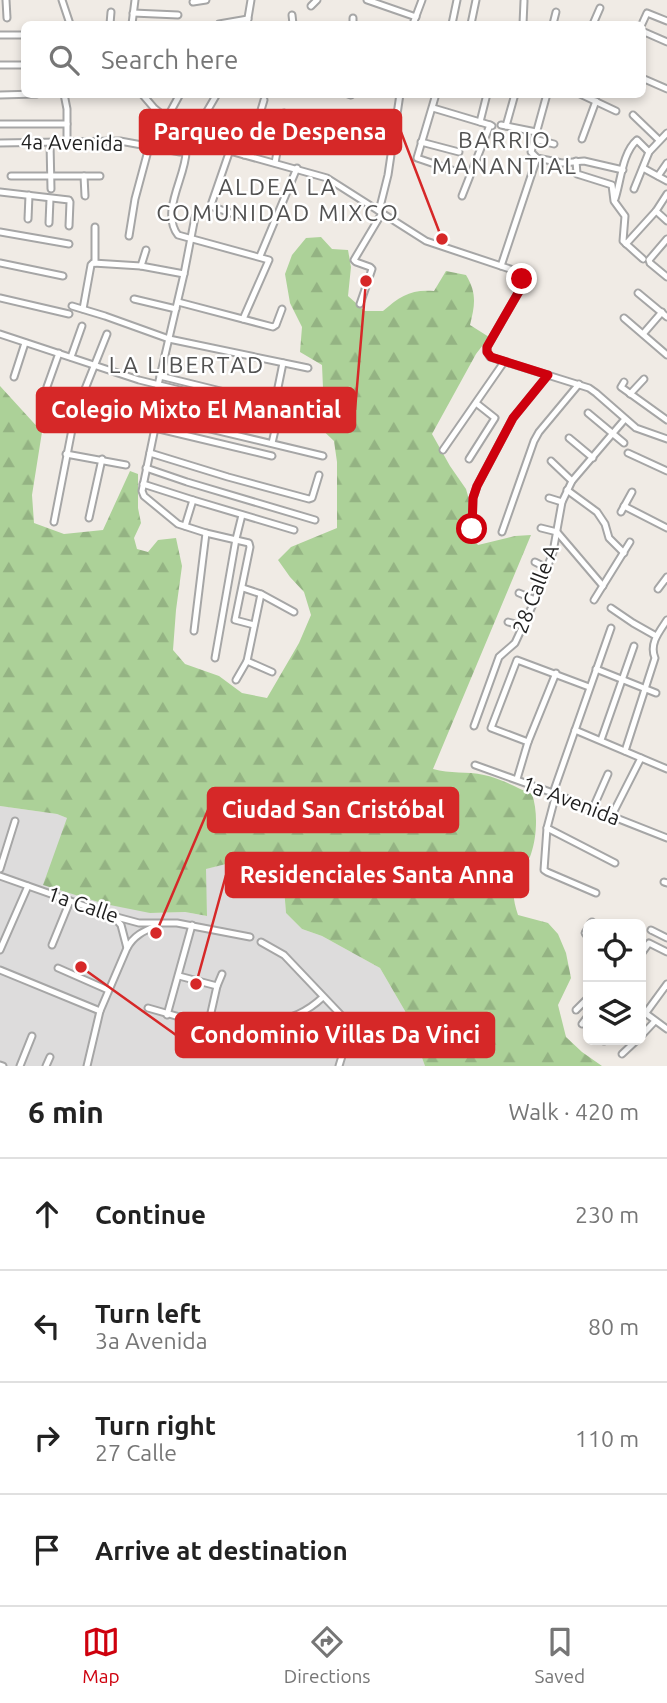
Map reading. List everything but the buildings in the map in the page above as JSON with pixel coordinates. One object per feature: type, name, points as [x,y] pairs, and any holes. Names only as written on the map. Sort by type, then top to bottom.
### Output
[{"type":"street","points":[[6,0],[7,18]]},
{"type":"street","points":[[61,0],[68,21]]},
{"type":"street","points":[[132,21],[135,0]]},
{"type":"street","points":[[193,2],[206,0]]},
{"type":"street","points":[[247,21],[251,0]]},
{"type":"street","points":[[311,6],[317,0]]},
{"type":"street","points":[[367,0],[416,17]]},
{"type":"street","points":[[414,21],[422,0]]},
{"type":"street","points":[[453,21],[457,0]]},
{"type":"street","points":[[472,21],[476,0]]},
{"type":"street","points":[[523,21],[524,1]]},
{"type":"street","points":[[594,21],[600,8]]},
{"type":"street","points":[[110,21],[111,12]]},
{"type":"street","points":[[554,21],[556,12]]},
{"type":"street","points":[[133,13],[178,15]]},
{"type":"street","points":[[643,21],[648,13],[667,21]]},
{"type":"street","points":[[292,15],[293,21]]},
{"type":"street","points":[[646,33],[667,42]]},
{"type":"street","points":[[0,35],[21,35]]},
{"type":"street","points":[[0,65],[21,65]]},
{"type":"street","points":[[646,80],[667,89]]},
{"type":"street","points":[[0,95],[21,94]]},
{"type":"street","points":[[65,98],[67,142]]},
{"type":"street","points":[[146,98],[194,141],[327,178],[426,241],[516,271],[522,279],[521,288],[487,347],[491,357],[579,384],[596,393],[636,428],[667,439]]},
{"type":"street","points":[[167,118],[178,98]]},
{"type":"street","points":[[215,98],[186,152],[174,197],[172,220],[176,233],[260,256],[269,261],[243,319]]},
{"type":"street","points":[[360,304],[371,268],[354,261],[380,212],[399,98]]},
{"type":"street","points":[[435,98],[416,156],[455,171]]},
{"type":"street","points":[[480,122],[486,98]]},
{"type":"street","points":[[514,98],[504,125],[536,132]]},
{"type":"street","points":[[501,266],[534,156],[534,139],[546,98]]},
{"type":"street","points":[[589,98],[616,111]]},
{"type":"street","points":[[244,155],[264,100]]},
{"type":"street","points":[[582,139],[596,101]]},
{"type":"street","points":[[433,108],[491,125],[462,196]]},
{"type":"street","points":[[275,163],[284,113]]},
{"type":"street","points":[[237,115],[211,205],[237,215]]},
{"type":"street","points":[[633,115],[659,140]]},
{"type":"street","points":[[0,124],[66,124]]},
{"type":"street","points":[[634,189],[649,152],[667,133]]},
{"type":"street","points":[[534,139],[554,144]]},
{"type":"street","name":"4a Avenida","points":[[0,143],[120,141],[186,152]]},
{"type":"street","points":[[614,201],[628,151],[637,141],[649,152]]},
{"type":"street","points":[[421,142],[459,152]]},
{"type":"street","points":[[50,143],[51,189]]},
{"type":"street","points":[[129,236],[135,199],[149,147]]},
{"type":"street","points":[[534,156],[562,163],[584,161],[623,170]]},
{"type":"street","points":[[576,161],[578,175],[612,185],[614,201],[625,216],[623,239],[667,277]]},
{"type":"street","points":[[658,176],[667,163]]},
{"type":"street","points":[[260,256],[297,168]]},
{"type":"street","points":[[643,168],[667,181]]},
{"type":"street","points":[[11,176],[100,176]]},
{"type":"street","points":[[84,176],[85,196]]},
{"type":"street","points":[[0,192],[70,201],[69,226]]},
{"type":"street","points":[[626,244],[656,211],[667,194]]},
{"type":"street","points":[[28,219],[29,195]]},
{"type":"street","points":[[49,223],[50,199]]},
{"type":"street","points":[[656,211],[667,221]]},
{"type":"street","points":[[195,218],[158,385],[155,428],[143,494],[175,522],[206,534],[250,544],[235,620],[254,625]]},
{"type":"street","points":[[83,309],[93,263],[95,227]]},
{"type":"street","points":[[0,232],[69,244]]},
{"type":"street","points":[[646,260],[667,239]]},
{"type":"street","points":[[141,266],[146,250]]},
{"type":"street","points":[[0,263],[63,276]]},
{"type":"street","points":[[93,263],[141,266],[184,274]]},
{"type":"street","points":[[638,293],[664,315],[643,334]]},
{"type":"street","points":[[0,298],[69,314]]},
{"type":"street","points":[[134,299],[177,305],[275,326],[282,309]]},
{"type":"street","points":[[72,306],[169,339],[308,369]]},
{"type":"street","points":[[624,318],[667,355]]},
{"type":"street","points":[[71,357],[82,326]]},
{"type":"street","points":[[0,334],[139,380],[253,408]]},
{"type":"street","points":[[54,522],[75,414],[107,334]]},
{"type":"street","points":[[14,377],[25,343]]},
{"type":"street","points":[[43,398],[59,353]]},
{"type":"street","points":[[443,450],[504,362]]},
{"type":"street","points":[[272,443],[276,426],[273,412],[283,363]]},
{"type":"street","points":[[472,529],[473,498],[477,486],[513,418],[548,375]]},
{"type":"street","points":[[160,376],[253,399]]},
{"type":"street","points":[[630,394],[644,379]]},
{"type":"street","points":[[624,382],[621,387],[667,420]]},
{"type":"street","points":[[502,532],[534,441],[579,384]]},
{"type":"street","points":[[80,400],[120,416]]},
{"type":"street","points":[[469,459],[495,418],[476,403]]},
{"type":"street","points":[[588,413],[624,443]]},
{"type":"street","points":[[156,416],[323,456]]},
{"type":"street","name":"28 Calle A","points":[[474,726],[499,657],[515,643],[535,600],[553,552],[562,502],[567,490],[625,419]]},
{"type":"street","points":[[155,428],[272,456]]},
{"type":"street","points":[[569,438],[593,458]]},
{"type":"street","points":[[150,453],[310,499],[319,475]]},
{"type":"street","points":[[628,453],[667,471]]},
{"type":"street","points":[[66,454],[126,465]]},
{"type":"street","points":[[89,518],[102,459]]},
{"type":"street","points":[[551,461],[572,481]]},
{"type":"street","points":[[146,468],[315,520]]},
{"type":"street","points":[[182,496],[187,482]]},
{"type":"street","points":[[143,484],[294,530]]},
{"type":"street","points":[[567,490],[597,512],[605,524],[609,538],[624,554]]},
{"type":"street","points":[[632,492],[622,509],[667,528]]},
{"type":"street","points":[[549,498],[562,502]]},
{"type":"street","points":[[185,526],[193,500]]},
{"type":"street","points":[[215,657],[242,515]]},
{"type":"street","points":[[541,528],[557,532],[603,586]]},
{"type":"street","points":[[194,631],[206,534]]},
{"type":"street","points":[[594,600],[630,542]]},
{"type":"street","points":[[535,562],[547,568]]},
{"type":"street","points":[[658,589],[667,577]]},
{"type":"street","points":[[243,588],[261,594],[294,612]]},
{"type":"street","points":[[519,593],[535,600]]},
{"type":"street","points":[[236,680],[249,652],[261,594]]},
{"type":"street","points":[[611,608],[656,636]]},
{"type":"street","points":[[625,751],[655,658],[652,651],[656,636],[667,620]]},
{"type":"street","points":[[508,622],[524,626]]},
{"type":"street","points":[[596,893],[544,870],[547,828],[554,794],[611,628]]},
{"type":"street","points":[[601,740],[634,646]]},
{"type":"street","points":[[528,742],[491,728],[517,660],[589,687]]},
{"type":"street","points":[[245,664],[272,672]]},
{"type":"street","points":[[596,669],[656,693]]},
{"type":"street","points":[[517,779],[528,742],[556,673]]},
{"type":"street","points":[[575,730],[667,769]]},
{"type":"street","points":[[611,817],[641,758]]},
{"type":"street","name":"1a Avenida","points":[[475,765],[667,838]]},
{"type":"street","points":[[593,808],[608,774]]},
{"type":"street","points":[[0,869],[15,821]]},
{"type":"street","points":[[547,828],[615,863]]},
{"type":"street","name":"1a Calle","points":[[0,876],[139,923],[192,925],[250,937]]},
{"type":"street","points":[[0,950],[28,886]]},
{"type":"street","points":[[52,945],[70,901]]},
{"type":"street","points":[[113,916],[121,925],[127,948]]},
{"type":"street","points":[[87,1066],[100,1011],[131,940],[140,933],[164,923]]},
{"type":"street","points":[[167,1015],[192,925]]},
{"type":"street","points":[[651,930],[667,938]]},
{"type":"street","points":[[261,942],[284,955],[341,1015],[346,1027],[346,1039],[339,1066]]},
{"type":"street","points":[[646,947],[649,943],[667,952]]},
{"type":"street","points":[[58,968],[108,990]]},
{"type":"street","points":[[0,970],[100,1011]]},
{"type":"street","points":[[208,1026],[222,974]]},
{"type":"street","points":[[179,976],[217,986]]},
{"type":"street","points":[[646,1009],[667,985]]},
{"type":"street","points":[[269,1022],[301,1014],[313,1007],[323,996]]},
{"type":"street","points":[[576,1010],[583,1003]]},
{"type":"street","points":[[148,1008],[225,1030]]},
{"type":"street","points":[[646,1014],[667,1029]]},
{"type":"street","points":[[646,1031],[655,1021]]},
{"type":"street","points":[[20,1066],[32,1036]]},
{"type":"street","points":[[622,1054],[632,1045]]},
{"type":"street","points":[[46,1066],[50,1057]]},
{"type":"shaded area","points":[[0,806],[57,814],[67,818],[150,913],[185,912],[207,916],[205,869],[230,863],[263,864],[283,876],[286,913],[302,929],[322,936],[380,968],[405,1011],[425,1066],[0,1066]]},
{"type":"green space","points":[[321,237],[332,249],[348,250],[351,267],[348,296],[365,311],[383,311],[406,295],[419,291],[434,291],[446,271],[466,275],[474,299],[470,325],[489,337],[476,354],[432,434],[466,489],[470,503],[466,531],[478,545],[531,535],[433,769],[490,776],[532,794],[536,816],[535,840],[530,857],[515,884],[516,910],[518,915],[548,923],[558,934],[566,953],[571,978],[558,1005],[566,1037],[602,1066],[425,1066],[405,1011],[380,968],[322,936],[302,929],[286,913],[283,876],[263,864],[230,863],[206,869],[207,916],[185,912],[150,913],[105,904],[43,885],[67,818],[57,814],[0,806],[0,386],[42,432],[32,495],[34,523],[64,534],[103,530],[130,471],[138,474],[141,523],[134,538],[137,549],[148,552],[158,540],[176,538],[182,566],[173,650],[185,664],[219,676],[242,693],[267,698],[299,643],[311,615],[304,592],[278,560],[291,547],[337,528],[337,462],[334,441],[313,421],[307,403],[323,388],[322,365],[300,352],[302,327],[290,303],[285,274],[292,255],[306,238]]},
{"type":"place","name":"Parqueo de Despensa","points":[[442,239]]},
{"type":"place","name":"Colegio Mixto El Manantial","points":[[366,281]]},
{"type":"place","name":"Ciudad San Cristóbal","points":[[156,933]]},
{"type":"place","name":"Condominio Villas Da Vinci","points":[[81,967]]},
{"type":"place","name":"Residenciales Santa Anna","points":[[196,984]]},
{"type":"district","name":"BARRIO MANANTIAL","points":[[505,153]]},
{"type":"district","name":"ALDEA LA COMUNIDAD MIXCO","points":[[278,200]]},
{"type":"district","name":"LA LIBERTAD","points":[[187,365]]},
{"type":"route","points":[[472,529],[473,498],[477,486],[513,418],[548,375],[504,362],[491,357],[487,352],[487,347],[521,288],[522,279]]}]
